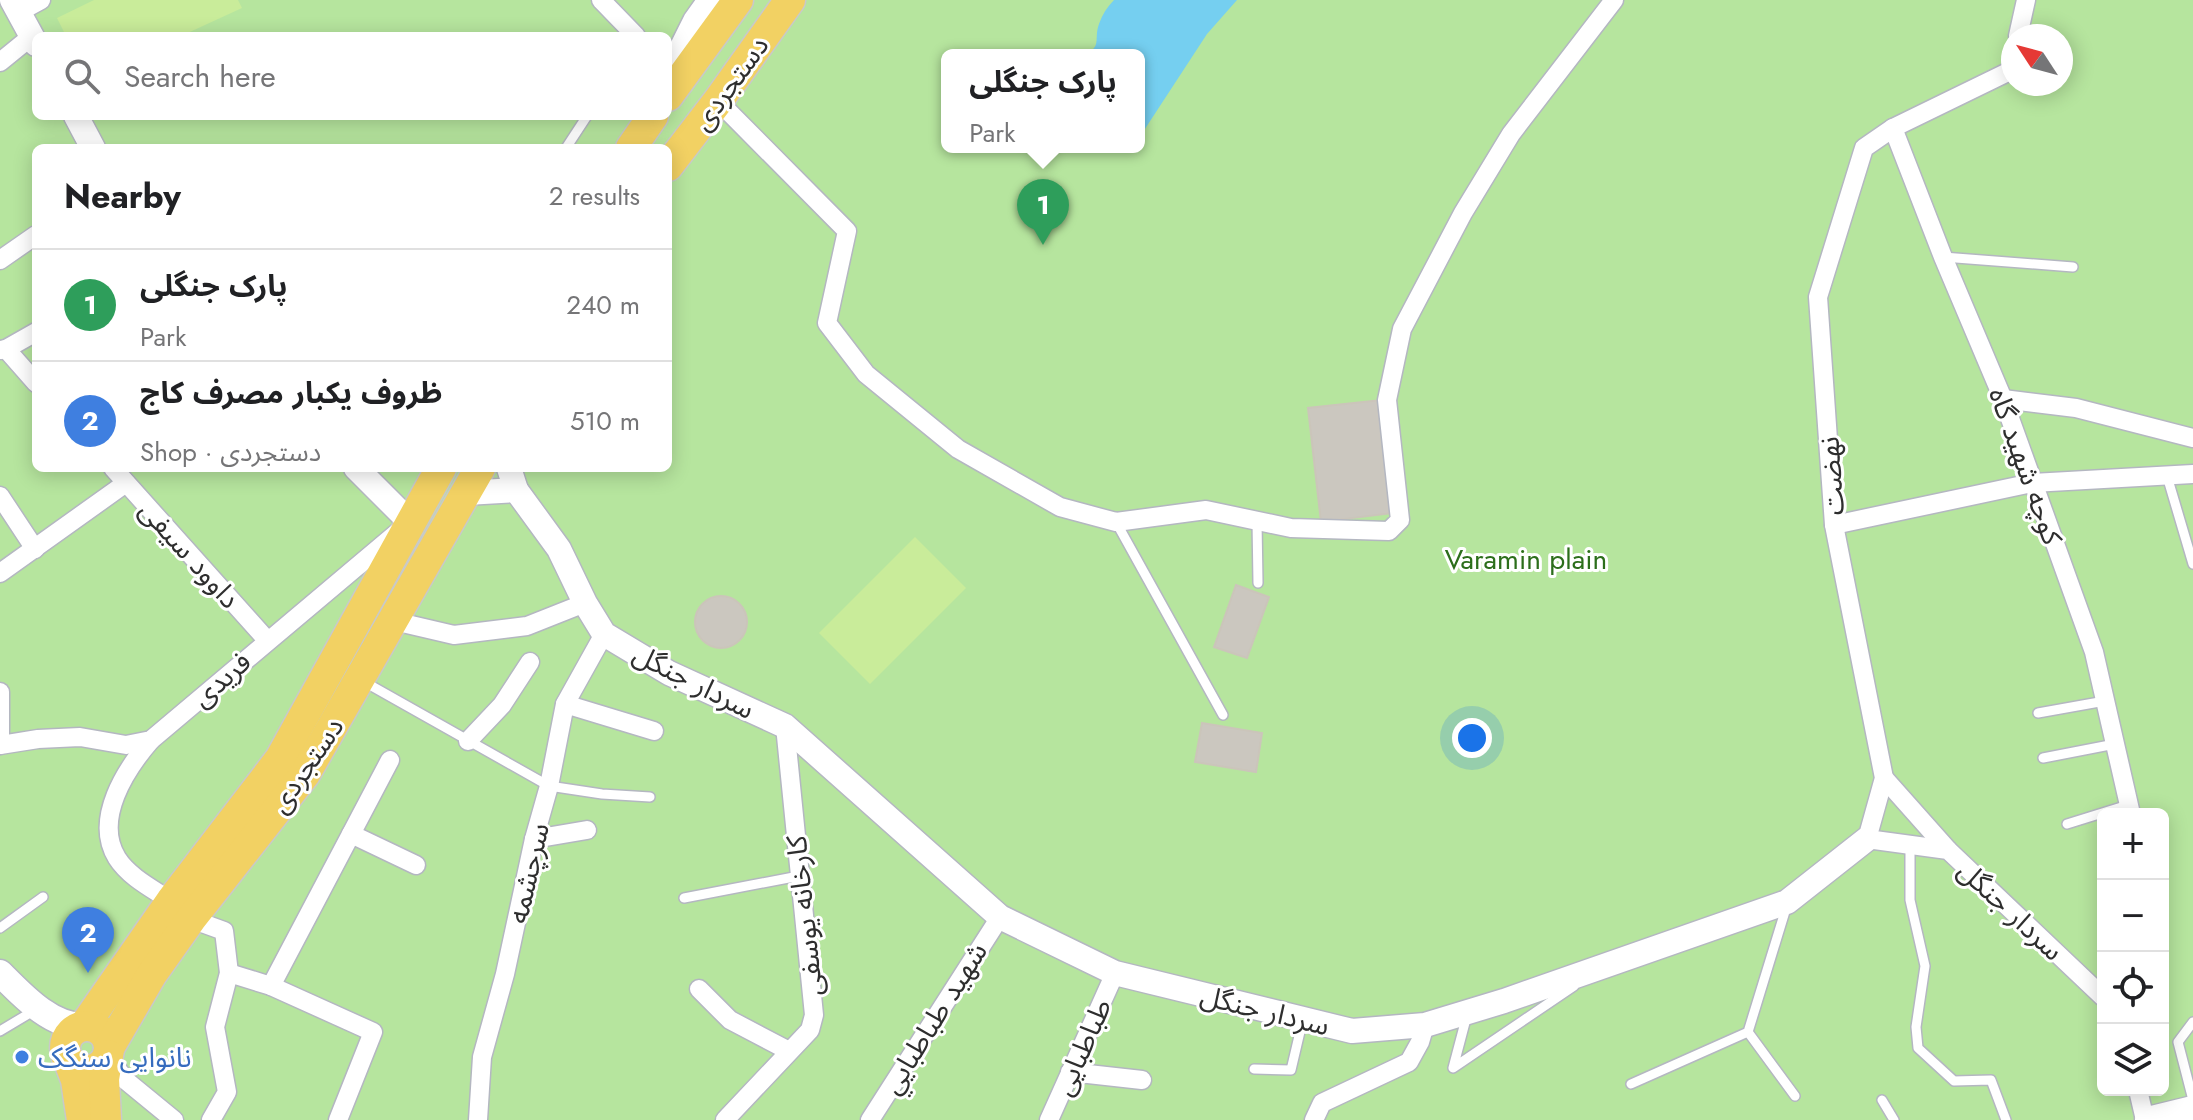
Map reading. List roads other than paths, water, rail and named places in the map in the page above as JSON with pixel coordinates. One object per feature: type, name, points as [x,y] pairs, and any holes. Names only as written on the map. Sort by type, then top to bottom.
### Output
[{"type":"main road","name":"دستجردی","points":[[672,91],[738,0]]},
{"type":"main road","name":"دستجردی","points":[[672,161],[790,0]]},
{"type":"main road","name":"دستجردی","points":[[106,1120],[104,1079],[108,1051],[152,974],[181,910],[297,733],[439,472]]},
{"type":"main road","name":"دستجردی","points":[[84,1026],[181,910],[305,774],[473,481]]},
{"type":"main road","points":[[0,973],[39,1008],[54,1027],[76,1080],[82,1120]]},
{"type":"main road","points":[[39,1008],[63,1023],[84,1026],[101,1031],[108,1051],[99,1066],[86,1070],[79,1068],[67,1056],[65,1046],[71,1033],[84,1026]]},
{"type":"main road","points":[[2146,1120],[2193,1109]]},
{"type":"street","points":[[32,36],[15,6],[41,0]]},
{"type":"street","points":[[601,0],[632,32]]},
{"type":"street","points":[[672,65],[695,21],[710,0]]},
{"type":"street","points":[[718,101],[847,231],[827,323],[866,374],[958,449],[1060,507],[1116,522],[1206,510],[1291,528],[1389,531],[1400,520],[1387,400],[1402,329],[1463,213],[1511,134],[1614,0]]},
{"type":"street","points":[[2021,24],[2026,0]]},
{"type":"street","points":[[0,62],[32,41]]},
{"type":"street","name":"نهضت","points":[[1867,839],[1884,778],[1834,525],[1818,297],[1864,148],[1893,128],[2001,75]]},
{"type":"street","points":[[78,120],[91,144]]},
{"type":"street","name":"کوچه شهید گاه","points":[[1893,128],[2003,399],[2094,652],[2130,808]]},
{"type":"street","points":[[0,260],[32,238]]},
{"type":"street","points":[[32,334],[3,350],[32,379]]},
{"type":"street","points":[[2003,399],[2076,408],[2193,438]]},
{"type":"street","name":"داوود سیفی","points":[[116,472],[267,640]]},
{"type":"street","points":[[360,472],[410,522]]},
{"type":"street","points":[[1834,525],[2032,483],[2193,474]]},
{"type":"street","points":[[473,481],[512,479]]},
{"type":"street","name":"سردار جنگل","points":[[512,479],[559,549],[604,634],[669,673],[785,726],[1000,917],[1115,973],[1352,1031],[1425,1025],[1787,902],[1867,839],[1948,850],[2097,991]]},
{"type":"street","points":[[0,573],[126,483]]},
{"type":"street","points":[[0,496],[35,549]]},
{"type":"street","name":"فریدی","points":[[229,973],[224,931],[181,910],[118,860],[110,843],[110,814],[118,788],[132,762],[151,740],[410,522]]},
{"type":"street","points":[[394,621],[454,635],[527,626],[585,603]]},
{"type":"street","name":"سرچشمه","points":[[478,1120],[482,1057],[505,974],[565,704],[604,634]]},
{"type":"street","points":[[468,741],[502,705],[530,662]]},
{"type":"street","points":[[0,692],[0,745],[80,737],[126,745],[151,740]]},
{"type":"street","points":[[565,704],[654,731]]},
{"type":"street","name":"کارخانه یوسفی","points":[[725,1120],[810,1030],[814,1015],[785,726]]},
{"type":"street","points":[[271,986],[390,760]]},
{"type":"street","points":[[1884,778],[1948,850]]},
{"type":"street","points":[[534,839],[587,830]]},
{"type":"street","points":[[351,834],[416,865]]},
{"type":"street","name":"شهيد طباطبايي","points":[[874,1119],[1000,917]]},
{"type":"street","points":[[211,1120],[227,1092],[215,1027],[229,973],[271,986],[373,1032],[338,1120]]},
{"type":"street","name":"طباطبایی","points":[[1049,1120],[1115,973]]},
{"type":"street","points":[[699,989],[730,1020],[789,1051]]},
{"type":"street","points":[[1314,1120],[1322,1103],[1409,1062],[1425,1025]]},
{"type":"street","points":[[108,1051],[124,1079],[174,1120]]},
{"type":"street","points":[[1070,1072],[1142,1080]]},
{"type":"street","points":[[2140,1096],[2146,1120]]},
{"type":"lane","points":[[569,144],[584,120]]},
{"type":"lane","points":[[1943,257],[2073,267]]},
{"type":"lane","points":[[2167,476],[2193,564]]},
{"type":"lane","points":[[1257,521],[1258,583]]},
{"type":"lane","points":[[1116,522],[1223,715]]},
{"type":"lane","points":[[360,680],[549,786],[650,797]]},
{"type":"lane","points":[[2038,713],[2105,701]]},
{"type":"lane","points":[[2043,758],[2115,744]]},
{"type":"lane","points":[[2067,824],[2097,817]]},
{"type":"lane","points":[[1910,845],[1910,900],[1925,966],[1916,1027],[1918,1048],[1954,1081],[1991,1080],[2006,1120]]},
{"type":"lane","points":[[684,898],[799,876]]},
{"type":"lane","points":[[0,928],[43,897]]},
{"type":"lane","points":[[1631,1084],[1748,1032],[1787,902]]},
{"type":"lane","points":[[1468,1012],[1453,1068],[1602,967]]},
{"type":"lane","points":[[0,1031],[39,1008]]},
{"type":"lane","points":[[1254,1069],[1291,1070],[1303,1019]]},
{"type":"lane","points":[[2193,1022],[2178,1042],[2193,1100]]},
{"type":"lane","points":[[1748,1032],[1795,1096]]},
{"type":"lane","points":[[1882,1100],[1894,1120]]},
{"type":"water","points":[[1114,0],[1237,0],[1207,34],[1145,129],[1145,49],[1093,49],[1100,21]]},
{"type":"place","name":"پارک جنگلی","points":[[1043,245]]},
{"type":"place","name":"ظروف یکبار مصرف کاج","points":[[88,973]]},
{"type":"place","name":"نانوایی سنگک","points":[[22,1057]]},
{"type":"park label","name":"Varamin plain","points":[[1526,559]]}]
